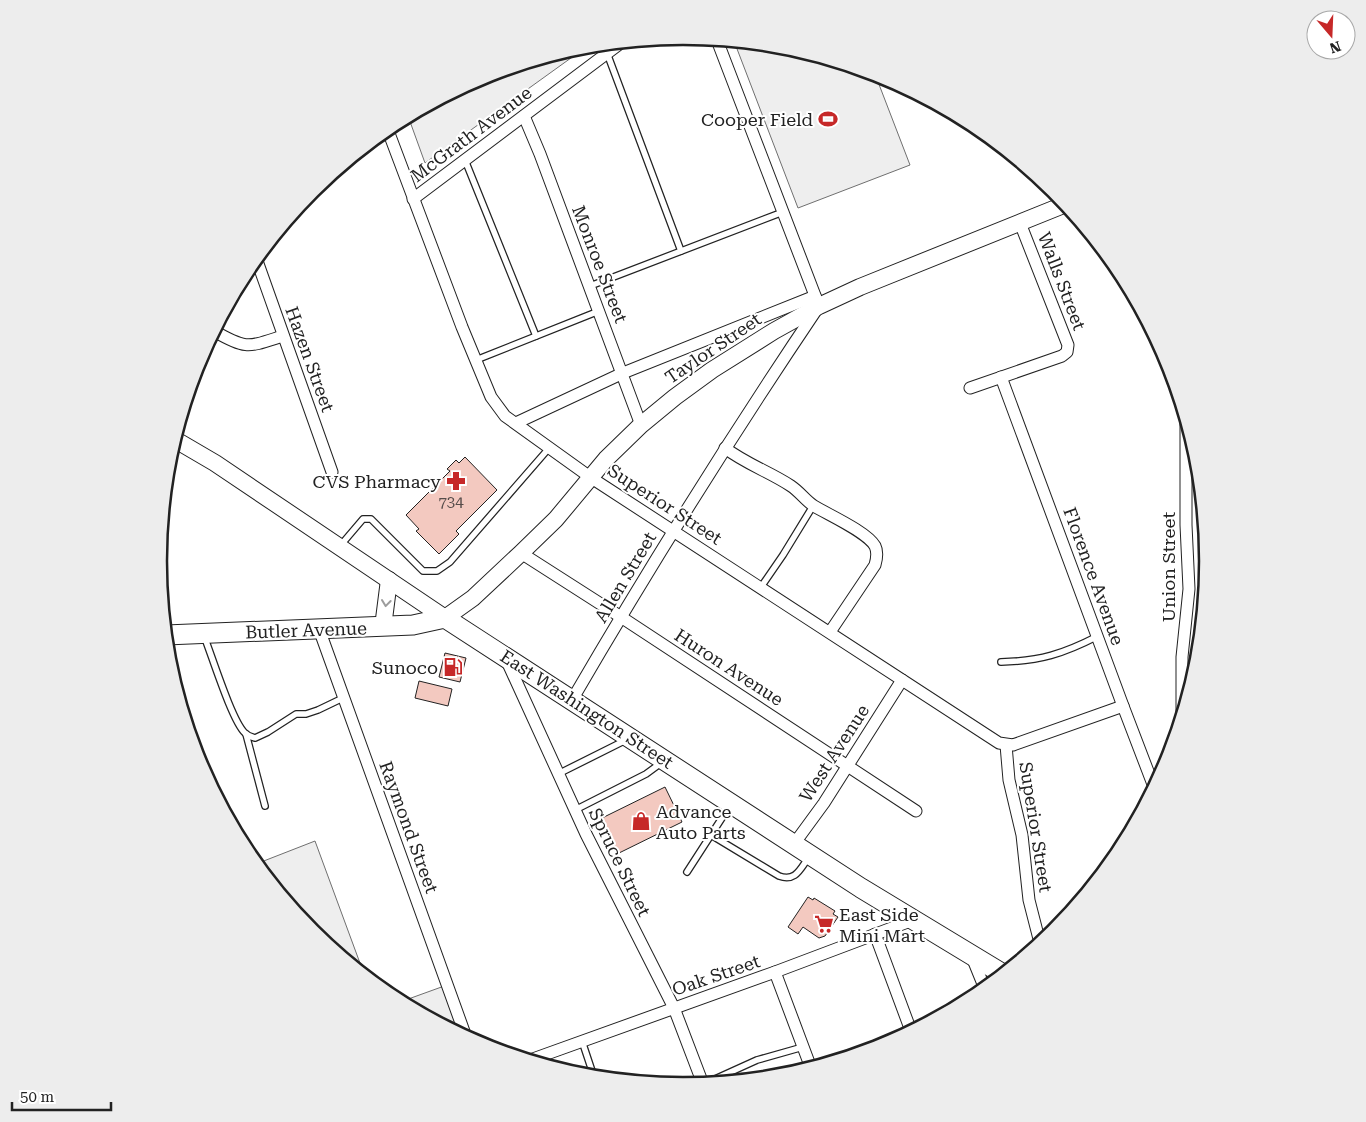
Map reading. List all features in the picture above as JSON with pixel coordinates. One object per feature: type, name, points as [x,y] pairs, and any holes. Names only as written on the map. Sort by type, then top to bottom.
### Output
[{"type":"main road","name":"Taylor Street","points":[[445,618],[473,598],[556,519],[606,459],[641,426],[712,370],[817,301],[860,287],[1058,207]]},
{"type":"main road","name":"East Washington Street","points":[[181,443],[215,463],[445,618],[811,855],[997,970]]},
{"type":"main road","points":[[383,626],[389,580]]},
{"type":"main road","name":"Butler Avenue","points":[[172,635],[412,625],[445,618]]},
{"type":"street","points":[[719,46],[817,301]]},
{"type":"street","name":"McGrath Avenue","points":[[413,199],[611,50]]},
{"type":"street","name":"Monroe Street","points":[[524,116],[590,286],[641,426]]},
{"type":"street","name":"Superior Street","points":[[390,136],[476,360],[497,407],[505,416],[590,477],[999,743],[1014,745],[1122,706]]},
{"type":"street","name":"Walls Street","points":[[1001,377],[1062,356],[1067,352],[1068,346],[1020,223]]},
{"type":"street","name":"Hazen Street","points":[[259,267],[332,472]]},
{"type":"street","name":"Taylor Street","points":[[516,423],[622,373],[817,301]]},
{"type":"street","name":"Allen Street","points":[[572,700],[673,530],[817,301]]},
{"type":"street","points":[[219,334],[241,345],[253,345],[284,336]]},
{"type":"street","points":[[970,388],[1001,377]]},
{"type":"street","name":"Florence Avenue","points":[[1001,377],[1098,636],[1122,706],[1151,779]]},
{"type":"street","points":[[725,448],[746,462],[793,487],[813,506],[832,515],[870,540],[876,548],[878,556],[875,565],[830,632]]},
{"type":"street","name":"Union Street","points":[[1182,691],[1182,657],[1188,589],[1186,448]]},
{"type":"street","name":"Huron Avenue","points":[[521,553],[916,811]]},
{"type":"street","name":"Raymond Street","points":[[319,629],[463,1027]]},
{"type":"street","name":"Spruce Street","points":[[505,656],[575,810],[674,1008],[700,1076]]},
{"type":"street","name":"West Avenue","points":[[794,844],[824,803],[902,680]]},
{"type":"street","name":"Superior Street","points":[[1006,745],[1009,780],[1022,836],[1029,900],[1038,935]]},
{"type":"street","name":"Oak Street","points":[[540,1056],[913,920]]},
{"type":"street","points":[[875,934],[908,1025]]},
{"type":"street","points":[[972,955],[981,982]]},
{"type":"street","points":[[775,972],[808,1061]]},
{"type":"lane","points":[[607,53],[681,251]]},
{"type":"lane","points":[[465,160],[536,336]]},
{"type":"lane","points":[[590,286],[783,212]]},
{"type":"lane","points":[[476,360],[599,311]]},
{"type":"lane","points":[[340,546],[363,519],[371,519],[423,572],[437,571],[450,562],[550,447]]},
{"type":"lane","points":[[761,587],[813,506]]},
{"type":"lane","points":[[204,634],[232,709],[240,727],[246,734],[265,806]]},
{"type":"lane","points":[[1001,662],[1025,661],[1055,655],[1098,636]]},
{"type":"lane","points":[[246,734],[256,738],[296,714],[306,714],[344,698]]},
{"type":"lane","points":[[558,774],[630,738]]},
{"type":"lane","points":[[575,810],[646,774],[665,760]]},
{"type":"lane","points":[[687,872],[732,803]]},
{"type":"lane","points":[[711,835],[786,879],[794,877],[811,855]]},
{"type":"lane","points":[[582,1042],[591,1069]]},
{"type":"lane","points":[[722,1076],[757,1060],[803,1047]]},
{"type":"shaded area","name":"Cooper Field","points":[[737,48],[784,55],[817,63],[849,72],[879,83],[910,165],[798,208]]},
{"type":"shaded area","points":[[572,58],[425,163],[411,123],[455,98],[486,84],[517,72]]},
{"type":"shaded area","points":[[315,841],[360,963],[318,926],[295,901],[264,861]]},
{"type":"shaded area","points":[[447,985],[462,1027],[425,1008],[410,998]]},
{"type":"building","name":"CVS Pharmacy","points":[[465,457],[497,490],[456,531],[459,534],[439,554],[416,531],[419,529],[406,515],[450,471],[447,469],[456,460],[459,463]]},
{"type":"building","name":"Sunoco","points":[[445,653],[466,658],[460,682],[439,677]]},
{"type":"building","points":[[419,681],[452,689],[448,706],[415,698]]},
{"type":"building","name":"Advance Auto Parts","points":[[665,787],[682,822],[617,854],[600,819]]},
{"type":"building","points":[[808,897],[813,900],[814,898],[835,911],[833,914],[838,917],[825,936],[819,938],[803,927],[798,934],[788,927]]},
{"type":"place","name":"Cooper Field","points":[[828,119]]},
{"type":"place","name":"CVS Pharmacy","points":[[456,481]]},
{"type":"place","name":"Sunoco","points":[[453,667]]},
{"type":"place","name":"Advance Auto Parts","points":[[641,821]]},
{"type":"place","name":"East Side Mini Mart","points":[[824,924]]}]
